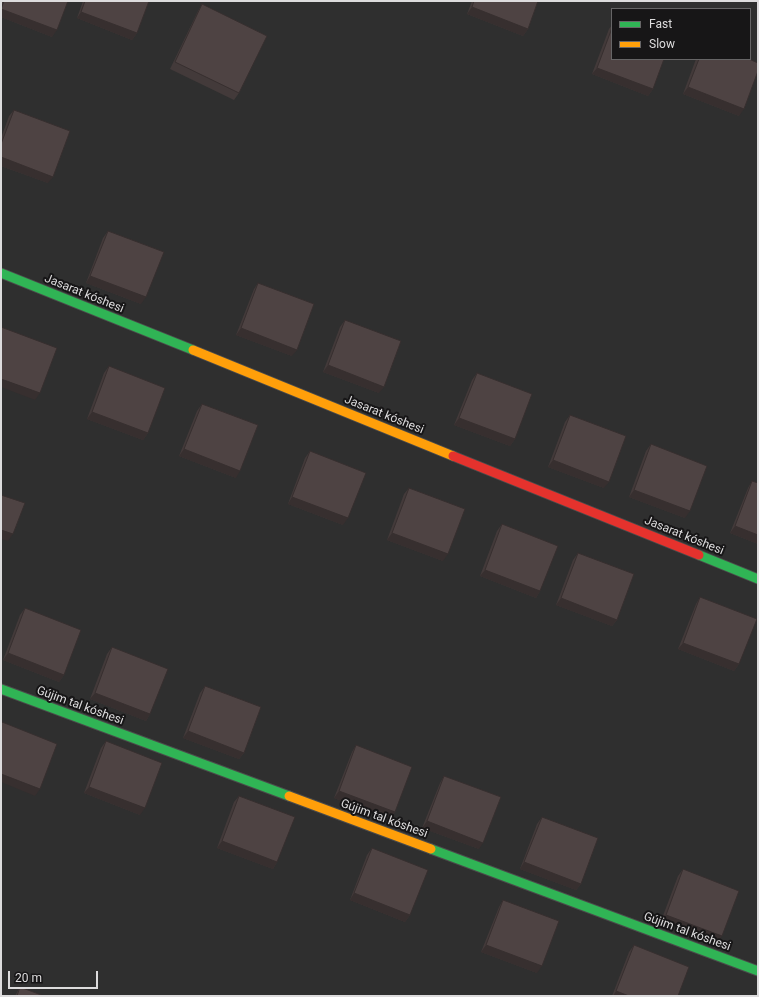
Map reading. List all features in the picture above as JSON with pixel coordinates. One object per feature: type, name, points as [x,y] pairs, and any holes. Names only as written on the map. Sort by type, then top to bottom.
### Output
[{"type":"street","name":"Jasarat kóshesi","points":[[1,273],[758,579]]},
{"type":"street","name":"Gújim tal kóshesi","points":[[1,689],[758,971]]},
{"type":"building","points":[[4,1],[68,1],[57,30],[1,9]]},
{"type":"building","points":[[85,1],[149,1],[137,33],[81,12]]},
{"type":"building","points":[[474,1],[538,1],[528,29],[472,7]]},
{"type":"building","points":[[202,4],[267,36],[239,93],[175,62]]},
{"type":"building","points":[[611,31],[611,60],[664,60],[653,89],[597,68]]},
{"type":"building","points":[[699,60],[751,60],[758,63],[758,71],[744,109],[688,87]]},
{"type":"building","points":[[14,110],[70,131],[53,177],[1,157],[1,144]]},
{"type":"building","points":[[108,231],[164,252],[146,297],[90,276]]},
{"type":"building","points":[[258,283],[314,304],[297,350],[241,328]]},
{"type":"building","points":[[345,320],[401,341],[384,387],[328,365]]},
{"type":"building","points":[[1,327],[57,348],[40,393],[1,379]]},
{"type":"building","points":[[109,366],[165,388],[148,433],[92,412]]},
{"type":"building","points":[[477,373],[532,394],[515,439],[459,418]]},
{"type":"building","points":[[202,404],[258,425],[240,471],[184,449]]},
{"type":"building","points":[[570,415],[626,436],[609,482],[553,460]]},
{"type":"building","points":[[651,444],[707,466],[690,511],[634,490]]},
{"type":"building","points":[[310,451],[366,473],[348,518],[292,497]]},
{"type":"building","points":[[752,481],[758,483],[758,535],[735,526]]},
{"type":"building","points":[[409,488],[465,509],[448,554],[392,533]]},
{"type":"building","points":[[1,495],[25,503],[13,534],[1,530]]},
{"type":"building","points":[[502,524],[558,546],[540,591],[485,570]]},
{"type":"building","points":[[578,553],[634,574],[617,620],[561,598]]},
{"type":"building","points":[[700,597],[757,619],[739,664],[683,643]]},
{"type":"building","points":[[25,608],[81,630],[64,675],[8,653]]},
{"type":"building","points":[[112,647],[168,669],[150,714],[95,693]]},
{"type":"building","points":[[205,686],[261,707],[244,753],[188,731]]},
{"type":"building","points":[[2,722],[57,744],[40,789],[1,774]]},
{"type":"building","points":[[106,741],[162,763],[145,808],[89,787]]},
{"type":"building","points":[[356,745],[412,767],[395,812],[339,791]]},
{"type":"building","points":[[444,776],[501,797],[483,843],[427,821]]},
{"type":"building","points":[[239,796],[295,817],[277,862],[222,841]]},
{"type":"building","points":[[542,817],[598,838],[581,884],[524,862]]},
{"type":"building","points":[[372,848],[428,870],[410,915],[354,893]]},
{"type":"building","points":[[683,869],[739,891],[722,936],[666,915]]},
{"type":"building","points":[[503,900],[559,921],[542,966],[486,945]]},
{"type":"building","points":[[634,945],[689,967],[678,996],[629,996],[616,991]]},
{"type":"building","points":[[20,987],[44,996],[17,996]]},
{"type":"traffic: fast","points":[[1,273],[193,350]]},
{"type":"traffic: fast","points":[[699,555],[758,579]]},
{"type":"traffic: fast","points":[[1,689],[289,796]]},
{"type":"traffic: fast","points":[[431,849],[758,971]]},
{"type":"traffic: slow","points":[[193,350],[453,456]]},
{"type":"traffic: slow","points":[[289,796],[431,849]]},
{"type":"traffic: jam","points":[[453,456],[699,555]]}]
